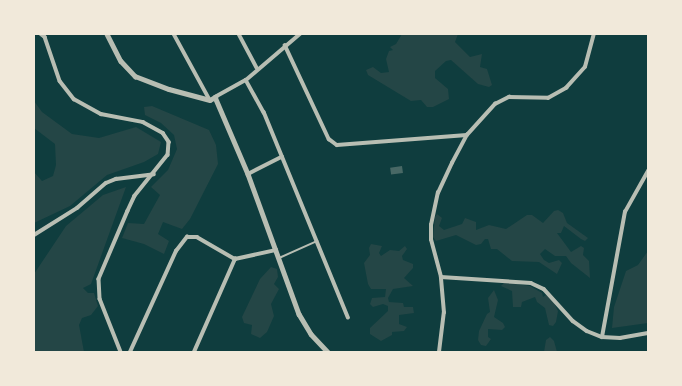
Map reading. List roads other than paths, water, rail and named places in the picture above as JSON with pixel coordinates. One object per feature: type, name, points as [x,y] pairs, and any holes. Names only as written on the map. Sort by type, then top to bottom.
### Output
[{"type":"street","points":[[41,34],[45,37],[60,81],[74,99],[101,114],[143,122],[167,137],[168,155],[130,206],[99,280],[100,299],[121,352]]},
{"type":"street","points":[[107,34],[120,61],[136,76],[169,89],[212,98],[246,80],[257,68],[300,34]]},
{"type":"street","points":[[174,34],[212,98],[248,174],[299,314],[311,334],[328,352]]},
{"type":"street","points":[[239,34],[257,68]]},
{"type":"street","points":[[440,352],[444,313],[441,277],[431,240],[435,203],[466,135],[484,114],[503,98],[548,98],[566,88],[585,67],[594,34]]},
{"type":"street","points":[[285,45],[329,139],[337,144],[466,135]]},
{"type":"street","points":[[246,80],[264,112],[348,317]]},
{"type":"street","points":[[248,174],[282,157]]},
{"type":"street","points":[[602,337],[625,212],[648,170]]},
{"type":"street","points":[[34,235],[77,208],[106,183],[116,179],[154,174]]},
{"type":"street","points":[[130,352],[176,251],[187,237],[197,237],[235,259],[276,250]]},
{"type":"street","points":[[194,352],[235,259]]},
{"type":"street","points":[[441,277],[531,283],[544,289],[581,328],[602,337],[620,338],[648,333]]},
{"type":"lane","points":[[279,258],[318,241]]}]
